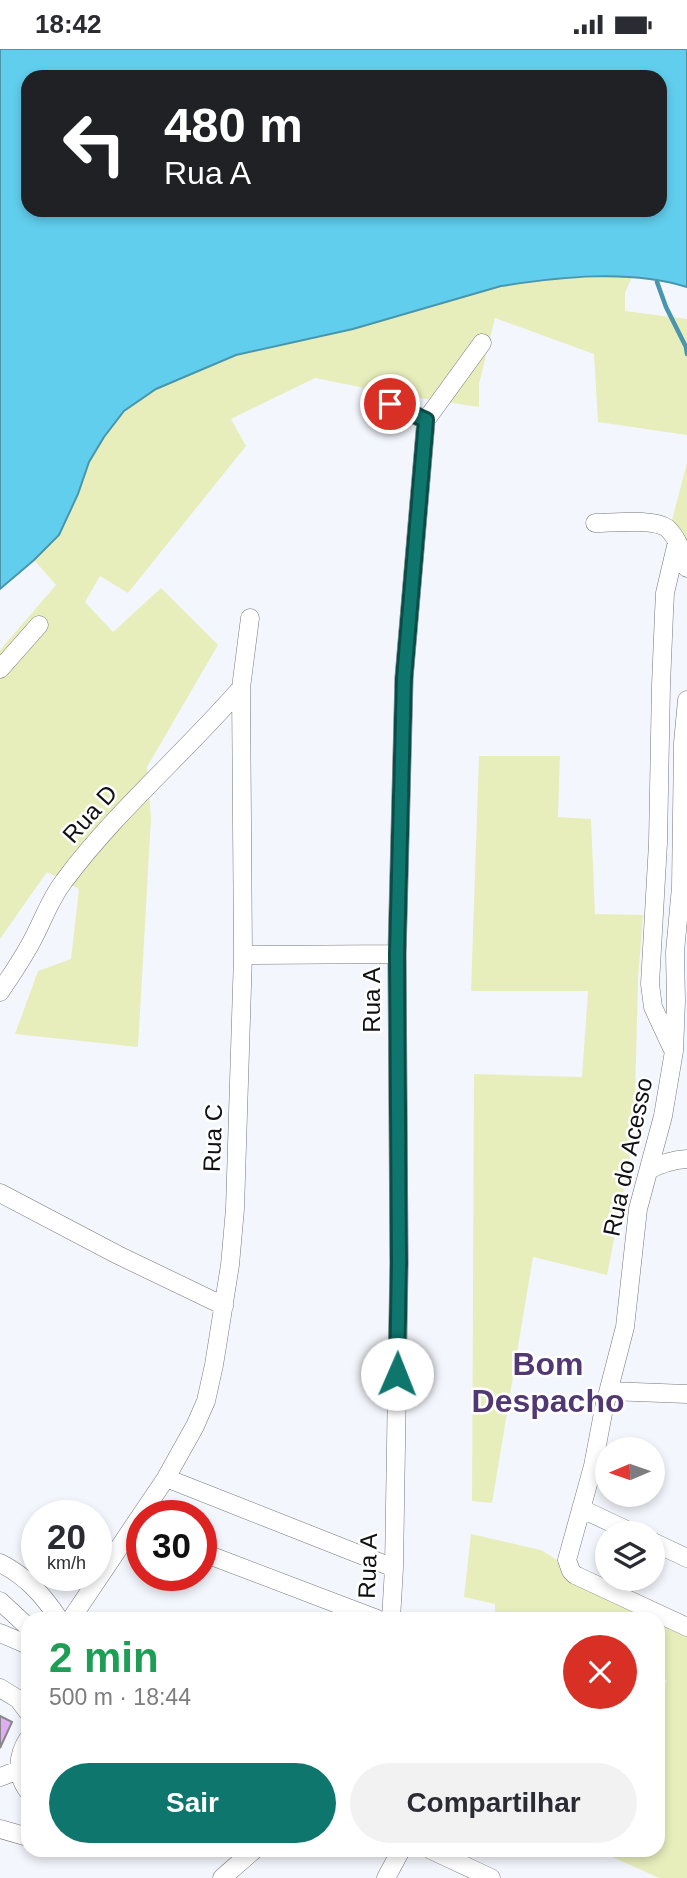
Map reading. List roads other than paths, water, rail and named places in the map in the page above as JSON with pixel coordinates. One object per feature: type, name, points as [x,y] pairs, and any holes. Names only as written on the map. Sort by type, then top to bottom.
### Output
[{"type":"street","points":[[390,404],[426,420],[482,343]]},
{"type":"street","name":"Rua A","points":[[391,1612],[399,1263],[397,954],[404,678],[426,420]]},
{"type":"street","points":[[595,523],[650,522],[661,525],[677,542],[687,568]]},
{"type":"street","points":[[674,1051],[655,1012],[650,992],[659,826],[664,613],[677,542]]},
{"type":"street","name":"Rua C","points":[[153,1500],[206,1401],[224,1306],[235,1209],[243,954],[241,688],[250,618]]},
{"type":"street","points":[[0,669],[39,625]]},
{"type":"street","name":"Rua D","points":[[0,992],[36,935],[52,899],[94,843],[241,688]]},
{"type":"street","name":"Rua do Acesso","points":[[654,1612],[583,1579],[571,1571],[568,1560],[625,1327],[635,1225],[663,1116],[674,1051],[675,952],[681,887],[683,743],[687,700]]},
{"type":"street","points":[[659,826],[682,827]]},
{"type":"street","points":[[243,954],[397,954]]},
{"type":"street","points":[[649,1171],[672,1160],[687,1159]]},
{"type":"street","points":[[0,1193],[118,1255],[224,1306]]},
{"type":"street","points":[[609,1391],[687,1394]]},
{"type":"street","points":[[166,1478],[394,1568]]},
{"type":"street","points":[[582,1509],[608,1521]]},
{"type":"street","name":"Rua C","points":[[76,1612],[126,1543]]},
{"type":"street","points":[[665,1548],[687,1558]]},
{"type":"street","points":[[217,1558],[359,1612]]},
{"type":"street","points":[[0,1563],[26,1579],[54,1612]]},
{"type":"street","points":[[0,1601],[21,1620]]},
{"type":"street","name":"Rua do Acesso","points":[[665,1617],[687,1627]]},
{"type":"street","points":[[0,1633],[21,1642]]},
{"type":"street","points":[[0,1688],[21,1703]]},
{"type":"street","points":[[21,1752],[21,1776]]},
{"type":"street","points":[[0,1777],[19,1770]]},
{"type":"street","points":[[0,1829],[21,1835]]},
{"type":"street","points":[[222,1878],[246,1857]]},
{"type":"street","points":[[386,1878],[397,1857]]},
{"type":"street","points":[[446,1857],[491,1878]]},
{"type":"water","points":[[0,49],[687,49],[687,287],[665,281],[618,276],[501,286],[353,329],[236,355],[156,389],[124,411],[89,462],[59,535],[0,589]]},
{"type":"waterway","points":[[657,282],[687,354]]},
{"type":"district","name":"Bom Despacho","points":[[548,1382]]}]
